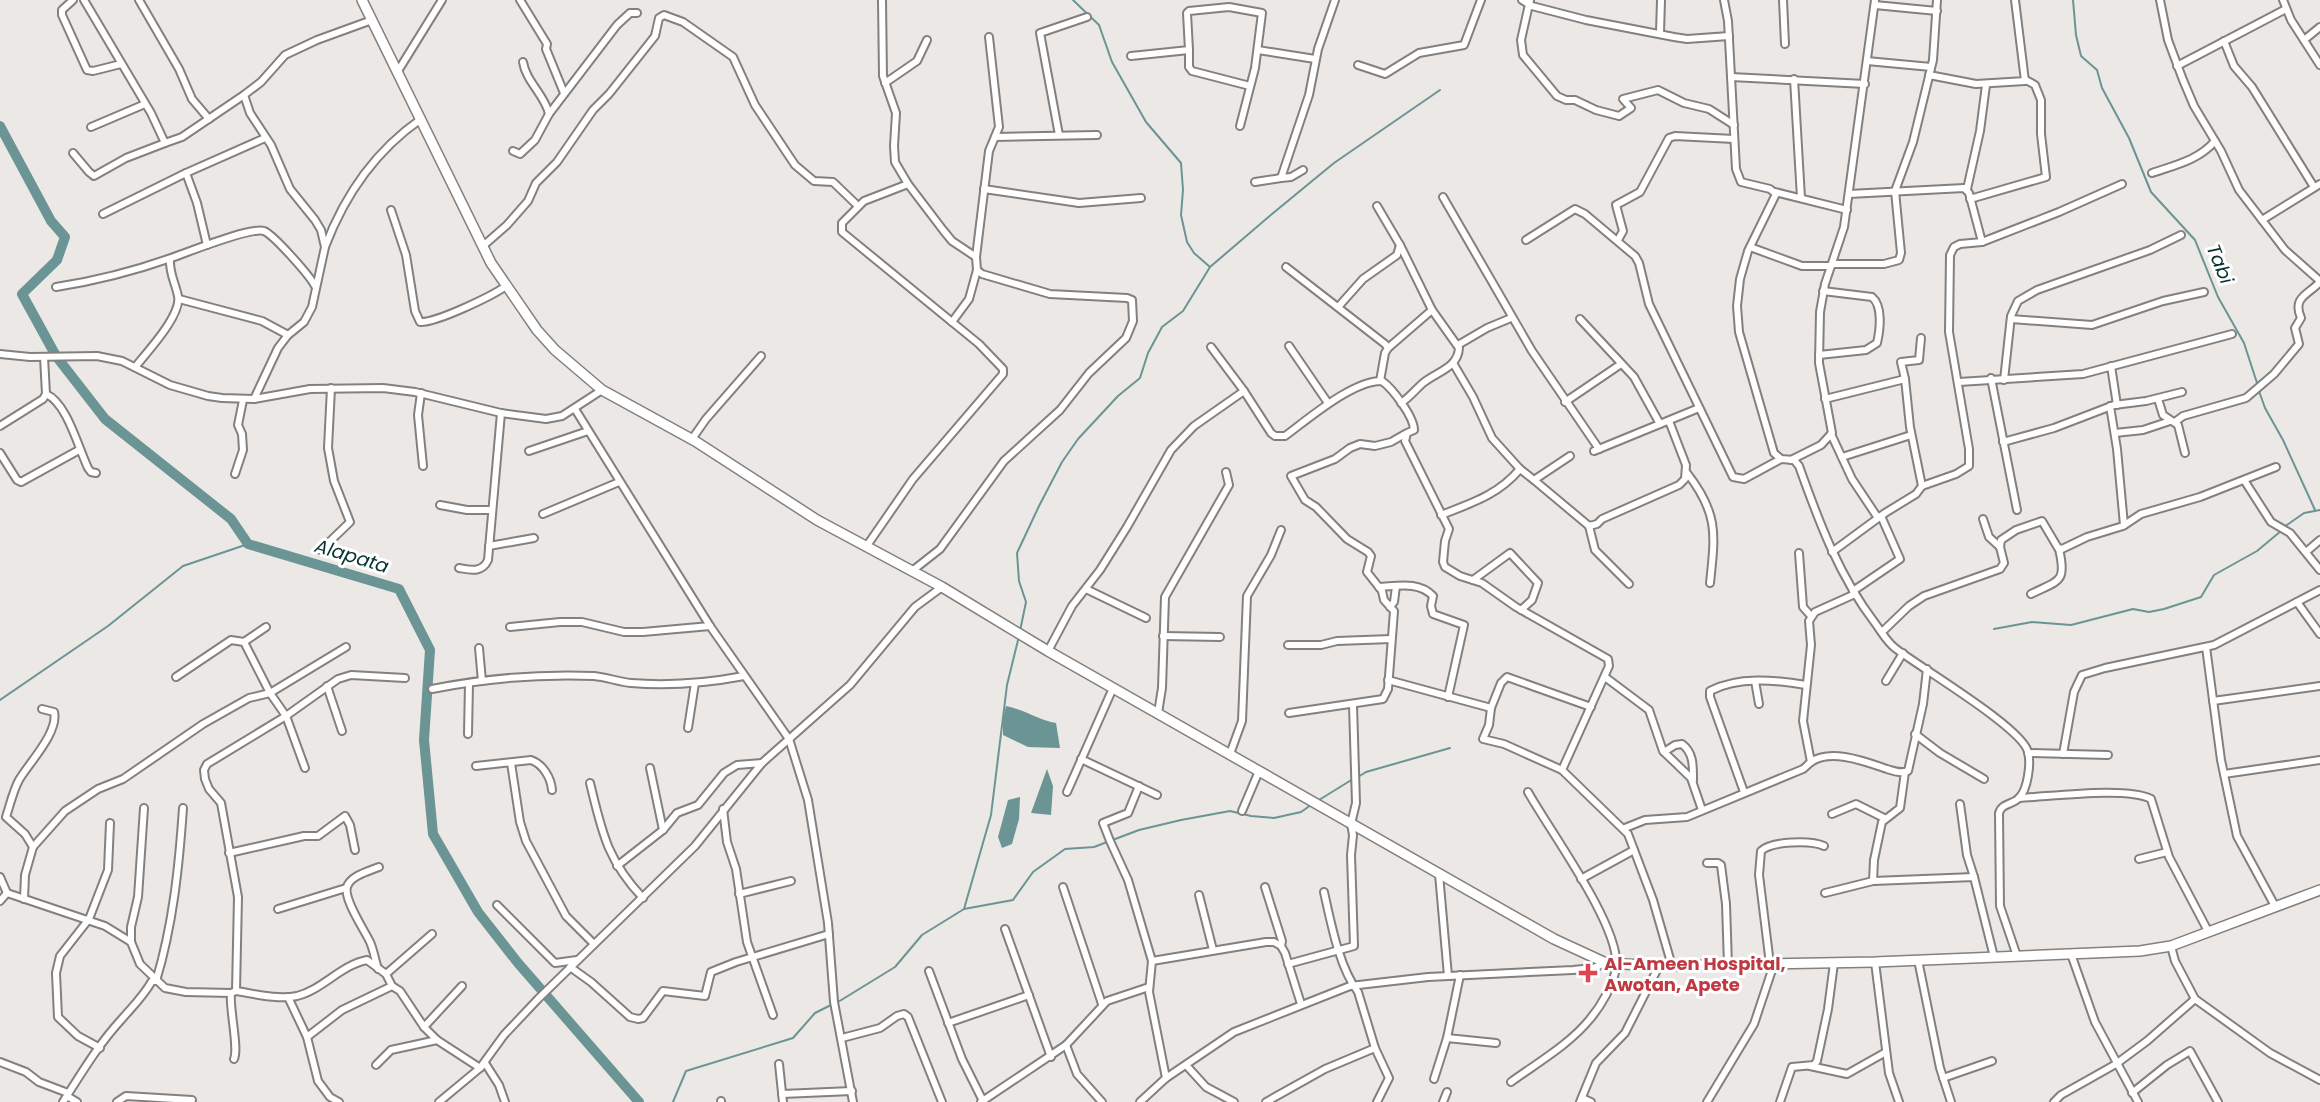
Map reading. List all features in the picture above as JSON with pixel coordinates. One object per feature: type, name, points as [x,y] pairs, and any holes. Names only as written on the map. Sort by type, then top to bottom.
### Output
[{"type":"main road","points":[[362,0],[483,246],[506,286],[537,330],[555,350],[601,390],[692,439],[792,504],[942,587],[1048,651],[1351,824],[1554,939],[1606,963],[1659,966],[1834,963],[2140,951],[2171,946],[2320,890]]},
{"type":"street","points":[[73,0],[62,10],[62,15],[88,69],[93,71],[121,64]]},
{"type":"street","points":[[84,0],[145,104],[164,143]]},
{"type":"street","points":[[139,0],[179,69],[192,99],[209,119]]},
{"type":"street","points":[[398,71],[442,0]]},
{"type":"street","points":[[520,0],[547,44],[546,49],[564,93]]},
{"type":"street","points":[[882,0],[883,76],[896,113],[893,152],[895,162],[908,184],[952,241],[976,257]]},
{"type":"street","points":[[1281,178],[1309,95],[1315,59],[1335,0]]},
{"type":"street","points":[[1358,65],[1385,74],[1419,53],[1464,45],[1481,0]]},
{"type":"street","points":[[1660,33],[1661,0]]},
{"type":"street","points":[[1724,0],[1736,169],[1741,182],[1847,210]]},
{"type":"street","points":[[1783,0],[1785,44]]},
{"type":"street","points":[[1750,247],[1802,266],[1884,264],[1899,260],[1901,253],[1895,191],[1913,142],[1930,71],[1937,0]]},
{"type":"street","points":[[2015,0],[2025,80]]},
{"type":"street","points":[[2115,433],[2143,430],[2246,398],[2274,374],[2299,344],[2295,338],[2295,328],[2301,318],[2297,306],[2320,281],[2285,250],[2239,190],[2216,141],[2194,106],[2168,40],[2160,0]]},
{"type":"street","points":[[1728,36],[1688,39],[1586,20],[1526,1],[1521,51],[1557,96],[1566,100],[1575,100],[1596,110],[1619,116],[1631,108],[1623,99],[1658,90],[1684,103],[1709,109],[1734,125]]},
{"type":"street","points":[[1791,460],[1821,445],[1831,434],[1833,427],[1825,399],[1819,355],[1823,291],[1841,239],[1847,210],[1875,3],[1937,11]]},
{"type":"street","points":[[2177,65],[2224,41],[2286,3],[2320,65]]},
{"type":"street","points":[[1240,126],[1250,86],[1258,50],[1262,13],[1230,4],[1189,11],[1189,67],[1192,71],[1250,86]]},
{"type":"street","points":[[513,151],[520,154],[535,140],[549,114],[617,25],[630,13],[637,13]]},
{"type":"street","points":[[483,246],[507,225],[528,201],[536,183],[557,162],[593,110],[655,36],[659,18],[664,15],[683,22],[733,57],[755,105],[795,165],[814,181],[831,180],[858,206]]},
{"type":"street","points":[[1059,135],[1040,33],[1087,17]]},
{"type":"street","points":[[73,153],[94,176],[125,158],[182,137],[261,82],[278,61],[296,48],[372,20]]},
{"type":"street","points":[[2304,40],[2320,27]]},
{"type":"street","points":[[952,322],[969,299],[977,270],[976,257],[989,151],[999,127],[989,37]]},
{"type":"street","points":[[885,83],[917,61],[927,40]]},
{"type":"street","points":[[2224,41],[2234,66],[2252,87],[2317,185],[2262,220]]},
{"type":"street","points":[[1131,56],[1189,50]]},
{"type":"street","points":[[1258,50],[1315,59]]},
{"type":"street","points":[[1867,61],[1930,71],[1986,85],[2021,83],[2025,80]]},
{"type":"street","points":[[523,62],[525,73],[549,114]]},
{"type":"street","points":[[1731,77],[1865,84]]},
{"type":"street","points":[[1794,79],[1801,198]]},
{"type":"street","points":[[1970,199],[2046,177],[2041,134],[2041,100],[2035,85],[2025,80]]},
{"type":"street","points":[[1982,242],[1967,190],[1980,131],[1986,85]]},
{"type":"street","points":[[244,95],[250,113],[290,189],[321,230],[325,247]]},
{"type":"street","points":[[91,127],[145,104]]},
{"type":"street","points":[[254,399],[274,354],[288,335],[304,322],[312,307],[325,247],[338,213],[357,182],[400,134],[421,119]]},
{"type":"street","points":[[995,137],[1097,135]]},
{"type":"street","points":[[103,214],[265,138]]},
{"type":"street","points":[[1618,240],[1623,232],[1616,205],[1640,192],[1669,138],[1734,139]]},
{"type":"street","points":[[2152,173],[2207,151],[2216,141]]},
{"type":"street","points":[[1255,183],[1291,177],[1303,170]]},
{"type":"street","points":[[186,173],[197,203],[207,245]]},
{"type":"street","points":[[866,547],[893,504],[1003,374],[1003,369],[995,359],[842,232],[842,223],[858,206],[908,184]]},
{"type":"street","points":[[1832,552],[1916,494],[1922,486],[1956,474],[1969,466],[1959,382],[1949,332],[1950,255],[1954,247],[1982,242],[2122,184]]},
{"type":"street","points":[[1849,194],[1951,187],[1967,190]]},
{"type":"street","points":[[985,189],[1079,203],[1141,198]]},
{"type":"street","points":[[1775,192],[1776,196],[1750,247],[1740,279],[1737,306],[1739,332],[1774,453],[1781,459]]},
{"type":"street","points":[[1443,197],[1511,318],[1597,450],[1699,408]]},
{"type":"street","points":[[1377,206],[1432,310],[1458,345],[1458,356],[1453,363],[1401,403]]},
{"type":"street","points":[[1526,240],[1575,209],[1629,250],[1639,263],[1649,304],[1733,477],[1744,479],[1781,459],[1791,460],[1799,466],[1832,552],[1854,593],[1893,647],[2011,730],[2023,742],[2028,753],[2025,784],[2019,798]]},
{"type":"street","points":[[391,210],[406,255],[415,311],[420,322],[459,309],[506,286]]},
{"type":"street","points":[[56,287],[83,283],[170,259],[237,236],[264,231],[285,250],[315,286]]},
{"type":"street","points":[[2004,380],[2011,319],[2018,302],[2037,290],[2150,250],[2181,235]]},
{"type":"street","points":[[1339,306],[1363,279],[1397,255],[1400,245]]},
{"type":"street","points":[[136,366],[166,328],[179,299],[171,278],[170,259]]},
{"type":"street","points":[[1286,267],[1339,306],[1352,320],[1388,348]]},
{"type":"street","points":[[912,572],[940,549],[1004,461],[1060,410],[1088,373],[1126,338],[1133,321],[1134,303],[1127,298],[1104,299],[1050,294],[982,274],[977,270]]},
{"type":"street","points":[[1819,355],[1866,349],[1877,343],[1879,331],[1878,306],[1872,297],[1823,291]]},
{"type":"street","points":[[2011,319],[2092,325],[2163,301],[2204,292]]},
{"type":"street","points":[[179,299],[262,321],[288,335]]},
{"type":"street","points":[[1380,381],[1388,348],[1432,310]]},
{"type":"street","points":[[1458,345],[1511,318]]},
{"type":"street","points":[[1580,319],[1643,392],[1660,424]]},
{"type":"street","points":[[1959,382],[1991,378],[2004,380],[2069,376],[2232,334]]},
{"type":"street","points":[[1921,338],[1919,360],[1901,362],[1911,435],[1922,486]]},
{"type":"street","points":[[1211,346],[1271,433],[1280,437],[1328,403],[1372,382],[1380,381],[1401,403],[1414,424],[1414,430],[1391,442],[1375,446],[1360,444],[1335,459],[1291,476],[1305,500],[1316,507],[1347,539],[1368,552],[1371,556],[1367,572],[1380,587],[1384,600],[1394,611],[1388,690],[1383,699],[1289,713]]},
{"type":"street","points":[[1289,346],[1328,403]]},
{"type":"street","points":[[0,354],[97,356],[136,366],[170,384],[208,397],[243,400],[331,387],[383,387],[421,393],[501,413],[546,419],[575,410],[601,390]]},
{"type":"street","points":[[692,439],[761,356]]},
{"type":"street","points":[[0,426],[38,403],[46,394],[44,357]]},
{"type":"street","points":[[1453,363],[1492,438],[1520,470],[1590,526],[1595,550],[1629,584]]},
{"type":"street","points":[[1565,402],[1621,364]]},
{"type":"street","points":[[2112,366],[2124,525]]},
{"type":"street","points":[[1991,378],[2017,510]]},
{"type":"street","points":[[1825,399],[1905,379]]},
{"type":"street","points":[[321,550],[350,522],[334,481],[328,448],[331,387]]},
{"type":"street","points":[[1048,651],[1072,606],[1127,527],[1171,450],[1194,426],[1244,391]]},
{"type":"street","points":[[2003,442],[2054,428],[2114,406],[2182,392]]},
{"type":"street","points":[[421,393],[418,415],[423,466]]},
{"type":"street","points":[[46,394],[60,404],[88,468],[96,473]]},
{"type":"street","points":[[2158,398],[2163,415],[2179,428],[2185,453]]},
{"type":"street","points":[[235,474],[243,450],[238,425],[243,400]]},
{"type":"street","points":[[575,410],[710,626],[789,738],[808,800],[829,934],[835,1005],[853,1102]]},
{"type":"street","points":[[459,568],[471,571],[484,566],[488,560],[501,413]]},
{"type":"street","points":[[1669,421],[1687,473],[1708,507],[1714,527],[1710,583]]},
{"type":"street","points":[[529,451],[588,431]]},
{"type":"street","points":[[1407,433],[1407,449],[1449,529],[1443,562],[1446,568],[1482,583],[1521,610],[1604,655],[1609,662],[1605,677],[1562,770]]},
{"type":"street","points":[[1811,762],[1803,722],[1811,645],[1811,616],[1854,593],[1899,559],[1880,517],[1861,494],[1831,434]]},
{"type":"street","points":[[1842,457],[1911,435]]},
{"type":"street","points":[[0,453],[21,482],[79,450]]},
{"type":"street","points":[[1534,480],[1570,456]]},
{"type":"street","points":[[2059,549],[2124,525],[2151,511],[2276,467]]},
{"type":"street","points":[[1441,515],[1495,493],[1507,485],[1520,470]]},
{"type":"street","points":[[1158,713],[1162,688],[1165,597],[1229,485],[1226,472]]},
{"type":"street","points":[[1590,526],[1679,485],[1687,473]]},
{"type":"street","points":[[2244,480],[2271,522],[2290,533],[2320,569]]},
{"type":"street","points":[[542,514],[619,482]]},
{"type":"street","points":[[440,505],[467,510],[491,509]]},
{"type":"street","points":[[1983,519],[1989,537],[2000,547]]},
{"type":"street","points":[[1882,632],[1909,606],[1924,596],[2000,569],[2004,563],[2000,547],[2003,537],[2039,521],[2045,523],[2059,549],[2064,566],[2058,581],[2031,594]]},
{"type":"street","points":[[1230,754],[1242,721],[1247,596],[1271,555],[1280,530]]},
{"type":"street","points":[[489,546],[534,538]]},
{"type":"street","points":[[2306,552],[2320,540]]},
{"type":"street","points":[[1473,580],[1510,553],[1538,583],[1532,600],[1521,610]]},
{"type":"street","points":[[1799,553],[1803,607],[1811,616]]},
{"type":"street","points":[[1390,607],[1394,602],[1396,586]]},
{"type":"street","points":[[1380,587],[1418,586],[1425,589],[1433,596],[1433,614],[1464,625],[1448,698]]},
{"type":"street","points":[[480,1068],[504,1035],[538,999],[695,846],[762,763],[850,685],[915,607],[942,587]]},
{"type":"street","points":[[1086,589],[1146,618]]},
{"type":"street","points":[[2063,754],[2074,692],[2082,675],[2223,641],[2320,590]]},
{"type":"street","points":[[2297,602],[2320,634]]},
{"type":"street","points":[[510,627],[582,622],[624,632],[643,632],[710,626]]},
{"type":"street","points":[[176,677],[231,640],[244,642],[266,627]]},
{"type":"street","points":[[1163,636],[1220,637]]},
{"type":"street","points":[[1289,645],[1391,639]]},
{"type":"street","points":[[244,642],[270,693],[286,716],[305,768]]},
{"type":"street","points":[[2206,647],[2224,774],[2237,836],[2275,906]]},
{"type":"street","points":[[24,899],[25,875],[33,847],[78,800],[123,779],[203,724],[249,698],[270,693],[346,648]]},
{"type":"street","points":[[479,648],[482,681]]},
{"type":"street","points":[[1886,681],[1903,653]]},
{"type":"street","points":[[1884,818],[1900,808],[1905,772],[1908,771],[1923,704],[1927,669]]},
{"type":"street","points":[[234,1059],[237,1051],[232,1028],[238,897],[221,803],[209,789],[205,779],[206,764],[286,716],[338,679],[351,675],[405,678]]},
{"type":"street","points":[[432,689],[530,676],[597,676],[629,683],[695,683],[744,676]]},
{"type":"street","points":[[1591,707],[1507,677],[1501,683],[1491,708],[1489,725],[1483,739],[1504,744],[1562,770],[1625,828],[1653,900],[1672,966]]},
{"type":"street","points":[[1605,677],[1649,709],[1664,752],[1693,781]]},
{"type":"street","points":[[1388,680],[1491,708]]},
{"type":"street","points":[[1744,792],[1710,694],[1713,689],[1755,681],[1806,684]]},
{"type":"street","points":[[1755,681],[1759,704]]},
{"type":"street","points":[[468,683],[468,734]]},
{"type":"street","points":[[688,728],[695,683]]},
{"type":"street","points":[[327,686],[342,731]]},
{"type":"street","points":[[2213,701],[2320,686]]},
{"type":"street","points":[[1067,792],[1113,688]]},
{"type":"street","points":[[1288,964],[1354,946],[1351,855],[1351,824],[1356,803],[1353,705]]},
{"type":"street","points":[[33,847],[25,834],[3,814],[18,782],[55,722],[54,712],[42,709]]},
{"type":"street","points":[[1915,734],[1940,753],[1984,779]]},
{"type":"street","points":[[1664,752],[1675,745],[1682,744],[1687,748],[1702,810]]},
{"type":"street","points":[[2028,753],[2108,755]]},
{"type":"street","points":[[1625,828],[1645,820],[1677,819],[1803,769],[1811,762],[1837,756],[1905,772]]},
{"type":"street","points":[[1081,759],[1157,795]]},
{"type":"street","points":[[2224,774],[2320,760]]},
{"type":"street","points":[[476,766],[536,762],[549,777],[552,790]]},
{"type":"street","points":[[511,763],[520,822],[526,841],[566,916],[594,944]]},
{"type":"street","points":[[617,866],[663,830],[677,813],[698,805],[724,773],[737,765],[762,763]]},
{"type":"street","points":[[650,768],[663,830]]},
{"type":"street","points":[[1242,811],[1259,771]]},
{"type":"street","points":[[590,783],[605,842],[617,866],[643,898]]},
{"type":"street","points":[[1139,786],[1128,813],[1103,823],[1128,880],[1152,961],[1149,987],[1167,1078]]},
{"type":"street","points":[[1511,1083],[1576,1034],[1590,1020],[1610,986],[1617,965],[1609,930],[1528,792]]},
{"type":"street","points":[[2017,956],[2000,906],[1998,824],[2001,807],[2019,798],[2117,793],[2146,797],[2154,803],[2167,852],[2208,931]]},
{"type":"street","points":[[1832,814],[1856,804],[1884,818]]},
{"type":"street","points":[[1960,804],[1966,855],[1994,957]]},
{"type":"street","points":[[144,808],[138,897],[131,927],[131,942],[140,964],[165,988],[288,997],[300,995],[366,960],[386,974],[392,986],[400,991],[424,1027],[437,1040],[480,1068]]},
{"type":"street","points":[[156,981],[167,945],[167,930],[178,869],[183,808]]},
{"type":"street","points":[[723,809],[727,842],[737,869],[743,926],[751,957],[774,1015]]},
{"type":"street","points":[[229,853],[304,836],[318,836],[345,816],[350,825],[355,850]]},
{"type":"street","points":[[1873,881],[1874,860],[1884,818]]},
{"type":"street","points":[[100,1048],[78,1036],[58,1017],[56,973],[60,956],[89,919],[108,870],[110,823]]},
{"type":"street","points":[[1707,1102],[1754,1024],[1772,964],[1759,875],[1760,851],[1766,847],[1799,842],[1824,846]]},
{"type":"street","points":[[1581,879],[1634,850]]},
{"type":"street","points":[[2138,859],[2167,852]]},
{"type":"street","points":[[1706,863],[1721,865],[1726,904],[1728,965]]},
{"type":"street","points":[[278,909],[346,888],[353,879],[379,867]]},
{"type":"street","points":[[1439,874],[1448,976]]},
{"type":"street","points":[[0,877],[6,893]]},
{"type":"street","points":[[1825,893],[1873,881],[1974,877]]},
{"type":"street","points":[[739,894],[791,881]]},
{"type":"street","points":[[1063,887],[1102,1004]]},
{"type":"street","points":[[1265,887],[1301,1004]]},
{"type":"street","points":[[346,888],[347,896],[371,944],[378,969]]},
{"type":"street","points":[[1324,892],[1339,951],[1352,985],[1358,992],[1375,1048],[1389,1078],[1377,1102]]},
{"type":"street","points":[[6,893],[89,919],[131,942]]},
{"type":"street","points":[[0,901],[6,893]]},
{"type":"street","points":[[1199,895],[1213,950]]},
{"type":"street","points":[[497,905],[555,963],[577,960]]},
{"type":"street","points":[[1006,929],[1051,1056]]},
{"type":"street","points":[[386,974],[432,934]]},
{"type":"street","points":[[570,967],[630,1017],[638,1019],[643,1017],[663,991],[705,996],[711,972],[829,934]]},
{"type":"street","points":[[1152,961],[1266,942],[1281,946]]},
{"type":"street","points":[[2171,946],[2175,961],[2195,999],[2270,1052],[2320,1080]]},
{"type":"street","points":[[2071,954],[2085,999],[2116,1064],[2138,1102]]},
{"type":"street","points":[[1918,960],[1943,1078],[1951,1102]]},
{"type":"street","points":[[1875,962],[1889,1073],[1899,1102]]},
{"type":"street","points":[[1140,1102],[1167,1078],[1234,1032],[1352,985],[1460,975],[1583,969],[1606,963]]},
{"type":"street","points":[[1780,1102],[1792,1068],[1816,1064],[1823,1039],[1834,963]]},
{"type":"street","points":[[1591,1102],[1581,1100],[1596,1063],[1625,1033],[1659,966]]},
{"type":"street","points":[[929,971],[962,1059],[982,1101],[1066,1045],[1102,1004],[1149,987]]},
{"type":"street","points":[[1434,1079],[1447,1038],[1460,975]]},
{"type":"street","points":[[66,1097],[121,1019],[144,996],[152,981],[156,981]]},
{"type":"street","points":[[307,1037],[342,1010],[392,986]]},
{"type":"street","points":[[424,1027],[462,986]]},
{"type":"street","points":[[948,1023],[1029,995]]},
{"type":"street","points":[[288,997],[307,1037],[317,1081],[330,1097],[339,1102]]},
{"type":"street","points":[[2054,1102],[2061,1095],[2116,1064],[2195,999]]},
{"type":"street","points":[[842,1038],[880,1028],[904,1014],[908,1017],[942,1102]]},
{"type":"street","points":[[1447,1038],[1496,1043]]},
{"type":"street","points":[[376,1065],[391,1050],[437,1040]]},
{"type":"street","points":[[1066,1045],[1077,1074],[1102,1102]]},
{"type":"street","points":[[1266,1102],[1325,1069],[1375,1048]]},
{"type":"street","points":[[2132,1093],[2167,1065],[2190,1051],[2218,1102]]},
{"type":"street","points":[[1808,1066],[1847,1074],[1886,1052]]},
{"type":"street","points":[[1943,1078],[1992,1061]]},
{"type":"street","points":[[0,1062],[26,1072],[38,1082],[77,1102]]},
{"type":"street","points":[[439,1102],[485,1063],[499,1085],[505,1102]]},
{"type":"street","points":[[779,1064],[783,1098],[852,1091]]},
{"type":"street","points":[[1185,1065],[1206,1087],[1234,1102]]},
{"type":"street","points":[[1443,1102],[1447,1092]]},
{"type":"street","points":[[994,1094],[998,1102]]},
{"type":"street","points":[[117,1102],[126,1096],[192,1100]]},
{"type":"water","points":[[1006,706],[1056,723],[1060,748],[1028,747],[1003,735]]},
{"type":"water","points":[[1047,769],[1053,786],[1051,815],[1031,813]]},
{"type":"water","points":[[1020,797],[1019,819],[1012,844],[1002,848],[998,837],[1008,800]]},
{"type":"waterway","points":[[1073,0],[1099,25],[1112,62],[1146,122],[1181,163],[1181,215],[1187,242],[1194,253],[1210,267]]},
{"type":"waterway","name":"Tabi","points":[[2073,0],[2081,56],[2097,70],[2102,88],[2129,138],[2151,192],[2195,240],[2218,297],[2244,343],[2258,386]]},
{"type":"waterway","points":[[1020,631],[1026,602],[1019,581],[1017,553],[1062,462],[1078,439],[1118,396],[1140,378],[1148,353],[1162,327],[1183,311],[1210,267],[1272,214],[1334,163],[1440,90]]},
{"type":"waterway","name":"Alapata","points":[[0,126],[51,221],[65,237],[57,260],[22,294],[56,356],[105,419],[231,519],[248,544],[399,589],[430,650],[424,740],[433,834],[478,912],[518,963],[639,1102]]},
{"type":"waterway","name":"Tabi","points":[[2259,391],[2315,510]]},
{"type":"waterway","points":[[2284,527],[2304,513],[2320,510]]},
{"type":"waterway","points":[[1994,629],[2032,622],[2071,625],[2133,609],[2149,612],[2164,609],[2201,597],[2214,575],[2257,551],[2281,531]]},
{"type":"waterway","points":[[0,700],[108,626],[183,566],[248,544]]},
{"type":"waterway","points":[[964,909],[991,815],[1007,685],[1019,636]]},
{"type":"waterway","points":[[1358,777],[1366,772],[1450,748]]},
{"type":"waterway","points":[[1319,800],[1353,779]]},
{"type":"waterway","points":[[838,1002],[895,967],[922,935],[964,909],[1013,900],[1033,872],[1065,849],[1094,847],[1139,830],[1230,811],[1274,818],[1301,812],[1311,805]]},
{"type":"waterway","points":[[673,1102],[686,1071],[793,1038],[815,1013],[833,1004]]},
{"type":"place","name":"Al-Ameen Hospital, Awotan, Apete","points":[[1588,973]]}]
